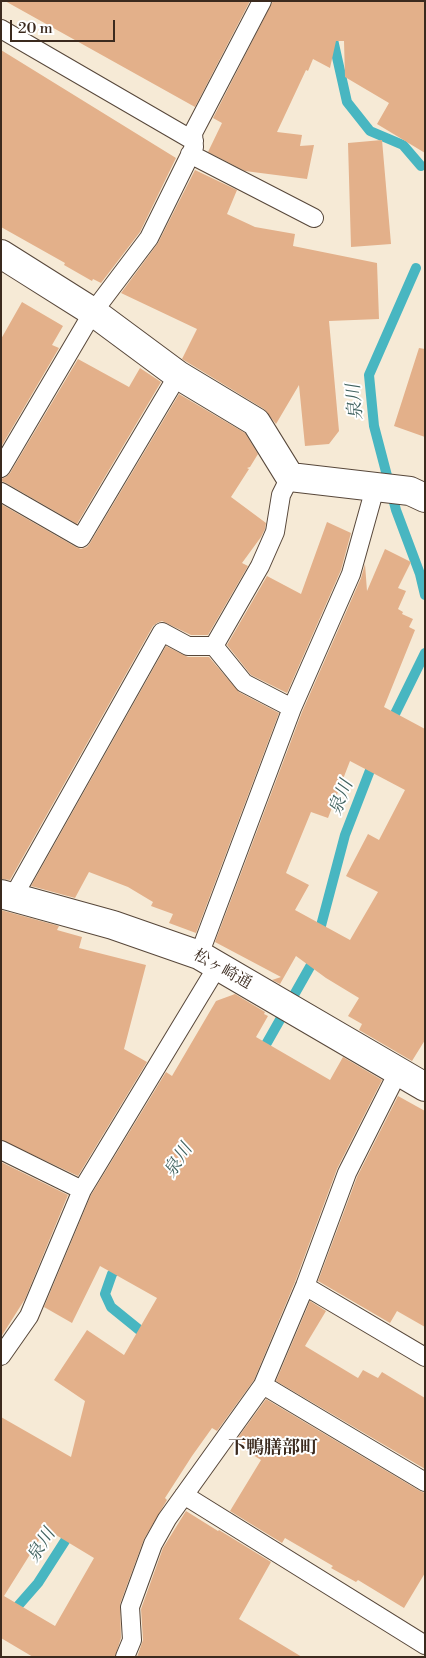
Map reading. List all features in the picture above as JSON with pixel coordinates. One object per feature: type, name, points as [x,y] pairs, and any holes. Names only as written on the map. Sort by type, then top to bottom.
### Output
[{"type":"street","points":[[1,254],[94,312],[178,375],[256,422],[290,477],[417,494]]},
{"type":"street","name":"松ヶ崎通","points":[[7,895],[113,925],[208,961],[417,1080]]},
{"type":"lane","points":[[1,468],[94,312],[149,238],[192,148],[193,133],[262,1]]},
{"type":"lane","points":[[1,29],[192,148],[314,218]]},
{"type":"lane","points":[[1,492],[81,538],[178,375]]},
{"type":"lane","points":[[214,646],[260,566],[276,532],[280,495],[290,477]]},
{"type":"lane","points":[[1,1356],[28,1316],[82,1190],[208,961],[292,708],[351,574],[375,488]]},
{"type":"lane","points":[[7,895],[162,632],[188,646],[214,646]]},
{"type":"lane","points":[[214,646],[244,683],[292,708]]},
{"type":"lane","points":[[125,1657],[132,1640],[130,1607],[153,1544],[167,1518],[263,1385],[305,1286],[347,1172],[417,1080]]},
{"type":"lane","points":[[1,1150],[82,1190]]},
{"type":"lane","points":[[305,1286],[425,1357]]},
{"type":"lane","points":[[263,1385],[425,1482]]},
{"type":"lane","points":[[184,1495],[425,1645]]},
{"type":"building","points":[[5,1],[250,1],[195,107]]},
{"type":"building","points":[[273,1],[425,1],[425,153],[377,124],[389,103],[345,77],[344,41],[336,41],[330,68],[313,59],[277,132],[302,135],[300,146],[314,145],[307,179],[245,171],[208,152],[222,123],[213,118]]},
{"type":"building","points":[[1,50],[176,158],[140,232],[101,283],[93,279],[92,281],[64,265],[65,263],[1,227]]},
{"type":"building","points":[[382,140],[391,244],[351,247],[348,143]]},
{"type":"building","points":[[195,170],[237,190],[227,214],[255,227],[295,234],[293,246],[377,263],[379,319],[329,321],[339,431],[329,444],[305,446],[299,385],[276,424],[264,409],[182,359],[197,329],[121,293],[158,243]]},
{"type":"building","points":[[22,302],[63,326],[52,345],[59,348],[1,447],[1,339]]},
{"type":"building","points":[[419,348],[425,349],[425,437],[394,426]]},
{"type":"building","points":[[78,359],[129,387],[140,368],[161,382],[77,524],[1,481],[1,479],[10,473]]},
{"type":"building","points":[[179,394],[245,433],[258,454],[250,467],[247,468],[249,469],[231,497],[266,523],[265,529],[242,563],[248,566],[208,635],[191,635],[162,621],[153,626],[10,880],[1,879],[1,504],[76,547],[81,549],[87,547]]},
{"type":"building","points":[[327,522],[351,533],[341,570],[287,693],[251,675],[227,645],[267,576],[301,594]]},
{"type":"building","points":[[385,549],[411,562],[398,588],[406,591],[398,609],[403,612],[402,614],[413,619],[409,627],[415,630],[384,707],[425,729],[425,1040],[412,1061],[359,1030],[362,1024],[348,1016],[359,998],[326,978],[296,956],[280,984],[272,980],[281,977],[215,942],[302,712],[361,578],[365,564],[367,591]],"holes":[[[350,761],[405,790],[379,840],[368,834],[346,876],[378,892],[350,940],[295,910],[309,885],[286,873],[311,812],[328,818]]]},
{"type":"building","points":[[166,646],[188,657],[209,657],[239,692],[279,713],[196,933],[169,923],[173,914],[151,906],[153,902],[128,887],[89,872],[75,898],[31,886]]},
{"type":"building","points":[[1,910],[59,926],[57,930],[82,937],[79,948],[146,965],[124,1049],[147,1062],[78,1176],[1,1140]]},
{"type":"building","points":[[235,994],[265,1012],[264,1014],[268,1016],[256,1037],[330,1080],[343,1057],[382,1080],[337,1169],[295,1282],[254,1380],[217,1431],[212,1428],[192,1456],[165,1498],[167,1500],[144,1539],[120,1604],[121,1638],[115,1657],[33,1657],[1,1638],[1,1417],[71,1457],[85,1401],[54,1380],[87,1330],[124,1355],[157,1298],[100,1266],[72,1323],[44,1307],[91,1195],[166,1072],[172,1076],[216,1001]],"holes":[[[46,1529],[94,1558],[55,1626],[4,1596]]]},
{"type":"building","points":[[398,1096],[425,1111],[425,1327],[397,1311],[390,1323],[318,1281],[357,1177]]},
{"type":"building","points":[[1,1162],[68,1195],[25,1299],[1,1337]]},
{"type":"building","points":[[310,1301],[326,1311],[305,1346],[358,1378],[363,1370],[378,1378],[382,1372],[425,1398],[425,1469],[276,1381]]},
{"type":"building","points":[[266,1399],[425,1493],[425,1573],[404,1608],[358,1580],[356,1582],[331,1568],[333,1566],[285,1538],[282,1543],[230,1511],[261,1460],[234,1443]]},
{"type":"building","points":[[186,1511],[271,1562],[239,1619],[302,1657],[137,1657],[143,1640],[141,1609],[163,1548]]},
{"type":"waterway","name":"泉川","points":[[332,35],[347,102],[370,131],[403,145],[421,166]]},
{"type":"waterway","name":"泉川","points":[[416,268],[369,375],[374,426],[396,510],[420,574],[425,595]]},
{"type":"waterway","name":"泉川","points":[[390,724],[425,653]]},
{"type":"waterway","name":"泉川","points":[[318,937],[345,835],[374,760]]},
{"type":"waterway","name":"泉川","points":[[260,1055],[311,965],[314,954]]},
{"type":"waterway","name":"泉川","points":[[121,1264],[112,1274],[105,1294],[111,1307],[148,1337]]},
{"type":"waterway","name":"泉川","points":[[10,1615],[38,1583],[72,1530]]},
{"type":"district","name":"下鴨膳部町","points":[[273,1449]]}]
